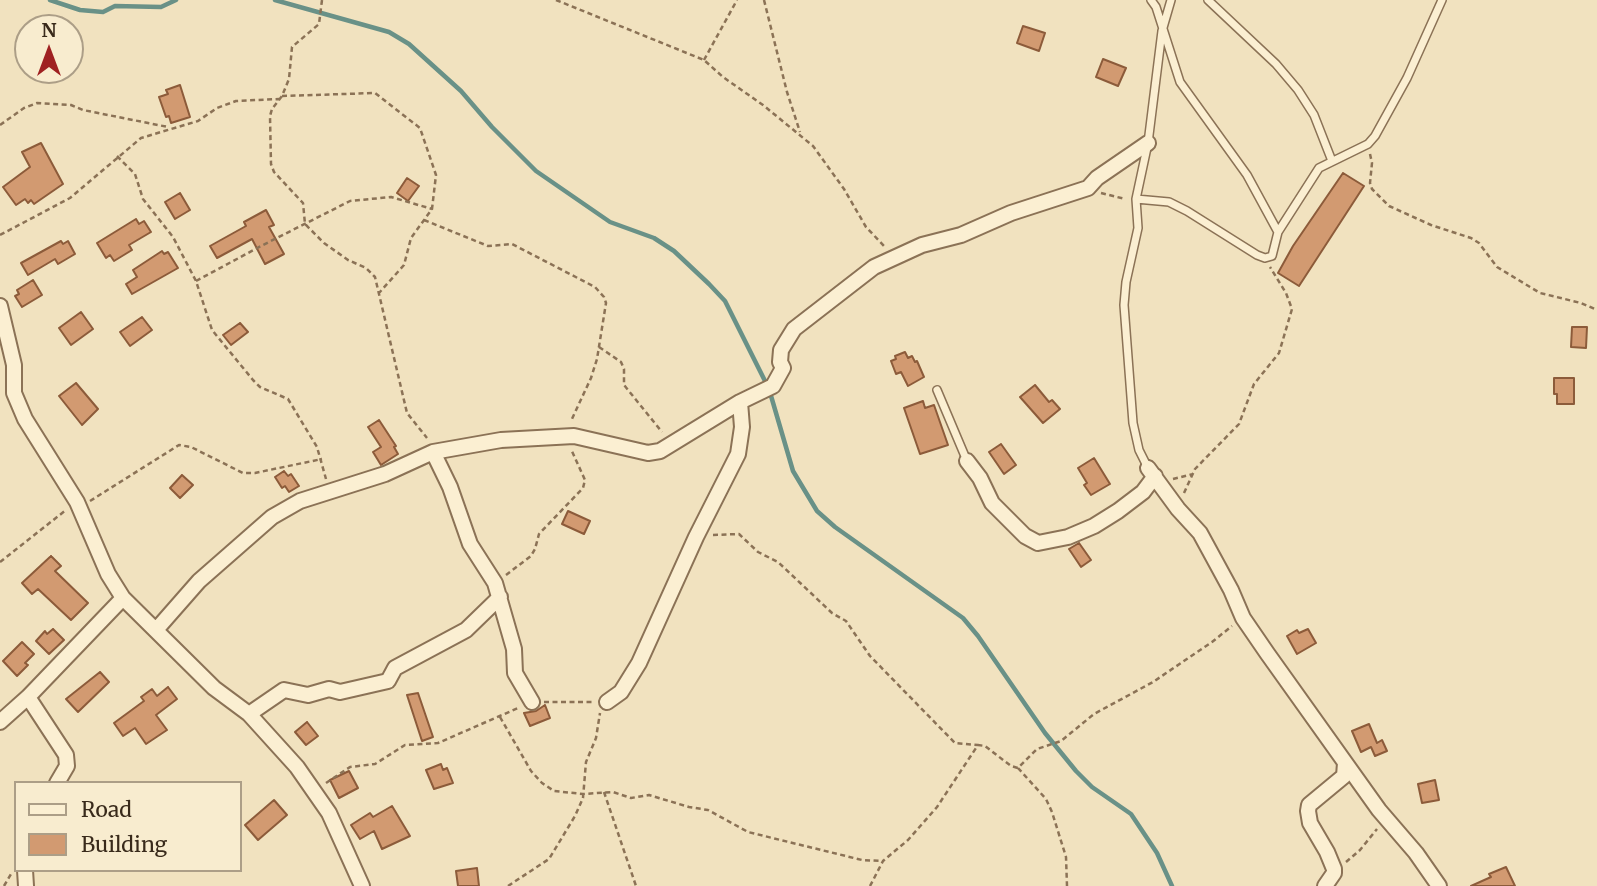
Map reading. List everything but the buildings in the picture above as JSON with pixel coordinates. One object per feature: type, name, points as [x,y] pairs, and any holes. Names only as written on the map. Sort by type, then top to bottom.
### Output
[{"type":"street","points":[[156,631],[199,580],[272,517],[300,501],[385,474],[433,452],[501,440],[564,437],[590,438],[648,453],[660,452],[740,402],[769,389],[783,368],[780,362],[781,350],[794,328],[874,267],[897,255],[961,235],[1011,213],[1088,188],[1097,178],[1148,143]]},
{"type":"street","points":[[0,306],[14,365],[14,393],[38,443],[79,505],[108,574],[123,598],[214,688],[249,714],[297,767],[329,813],[361,886]]},
{"type":"street","points":[[607,702],[621,692],[639,663],[696,537],[738,454],[742,427],[740,402]]},
{"type":"street","points":[[433,452],[450,487],[470,544],[498,590],[514,649],[515,673],[532,702]]},
{"type":"street","points":[[967,461],[980,478],[992,503],[1025,536],[1038,543],[1068,537],[1094,526],[1143,492],[1154,475],[1178,509],[1200,533],[1243,618],[1385,818],[1416,853],[1439,886]]},
{"type":"street","points":[[249,714],[284,690],[308,695],[327,690],[340,692],[388,681],[395,668],[466,630],[498,590]]},
{"type":"street","points":[[0,722],[29,697],[123,598]]},
{"type":"street","points":[[29,697],[66,755],[67,766],[58,781]]},
{"type":"street","points":[[1325,886],[1334,873],[1327,852],[1310,823],[1308,811],[1309,805],[1344,776],[1345,763]]},
{"type":"lane","points":[[1151,0],[1180,82],[1247,176],[1278,232]]},
{"type":"lane","points":[[1154,475],[1139,450],[1133,423],[1124,304],[1138,229],[1136,199],[1148,143],[1162,31],[1171,0]]},
{"type":"lane","points":[[1208,0],[1276,64],[1298,90],[1314,115],[1332,161]]},
{"type":"lane","points":[[1136,199],[1168,202],[1257,255],[1265,258],[1272,256],[1278,232],[1319,167],[1368,145],[1407,78],[1442,0]]},
{"type":"lane","points":[[937,390],[967,461]]},
{"type":"path","points":[[323,0],[318,23],[292,47],[289,79],[270,116],[271,164],[274,172],[303,202],[305,224],[324,243],[375,277],[407,412],[424,432],[433,452]]},
{"type":"path","points":[[556,0],[704,61],[813,146],[873,237],[897,255]]},
{"type":"path","points":[[704,61],[737,0]]},
{"type":"path","points":[[764,0],[787,92],[802,135]]},
{"type":"path","points":[[0,235],[70,198],[141,138],[198,121],[217,108],[236,101],[281,97],[378,94],[420,128],[436,175],[432,209],[411,238],[404,265],[379,293]]},
{"type":"path","points":[[0,125],[24,107],[37,103],[69,105],[172,128]]},
{"type":"path","points":[[1368,145],[1372,163],[1372,189],[1389,206],[1431,225],[1471,238],[1479,243],[1497,267],[1540,293],[1581,303],[1597,310]]},
{"type":"path","points":[[117,156],[135,174],[143,199],[168,229],[196,281],[212,330],[260,387],[288,399],[317,447],[322,459],[327,492]]},
{"type":"path","points":[[1088,188],[1110,197],[1136,199]]},
{"type":"path","points":[[196,281],[350,201],[382,197],[401,198],[432,209]]},
{"type":"path","points":[[424,220],[488,246],[512,244],[595,287],[606,303],[599,347],[590,379],[564,437],[583,475],[583,488],[539,534],[536,549],[531,556],[498,590]]},
{"type":"path","points":[[1178,509],[1193,474],[1239,424],[1250,390],[1277,356],[1287,330],[1291,305],[1265,258]]},
{"type":"path","points":[[599,347],[621,362],[624,385],[671,443]]},
{"type":"path","points":[[0,562],[79,505],[179,445],[191,447],[243,473],[322,459]]},
{"type":"path","points":[[1154,475],[1193,474]]},
{"type":"path","points":[[696,537],[739,534],[758,552],[778,562],[832,613],[846,621],[870,656],[954,744],[985,746],[1010,766],[1018,768],[1040,792],[1052,812],[1066,856],[1067,886]]},
{"type":"path","points":[[1018,768],[1037,748],[1061,741],[1094,714],[1153,682],[1243,618]]},
{"type":"path","points":[[315,792],[349,767],[375,764],[405,745],[438,743],[532,702],[601,703],[596,738],[586,762],[583,794],[575,816],[549,859],[508,886]]},
{"type":"path","points":[[500,717],[536,777],[554,790],[583,794],[616,793],[631,798],[644,795],[663,798],[708,810],[748,832],[862,860],[883,861]]},
{"type":"path","points":[[870,886],[883,861],[908,840],[937,807],[978,745]]},
{"type":"path","points":[[604,792],[636,886]]},
{"type":"path","points":[[1334,873],[1360,850],[1385,818]]},
{"type":"waterway","points":[[50,0],[80,10],[103,12],[115,6],[161,7],[176,0]]},
{"type":"waterway","points":[[275,0],[389,32],[409,44],[461,91],[536,171],[610,222],[654,238],[674,251],[709,284],[725,301],[769,389],[793,471],[817,511],[835,527],[963,618],[1045,733],[1076,771],[1092,787],[1131,814],[1157,853],[1172,886]]}]
